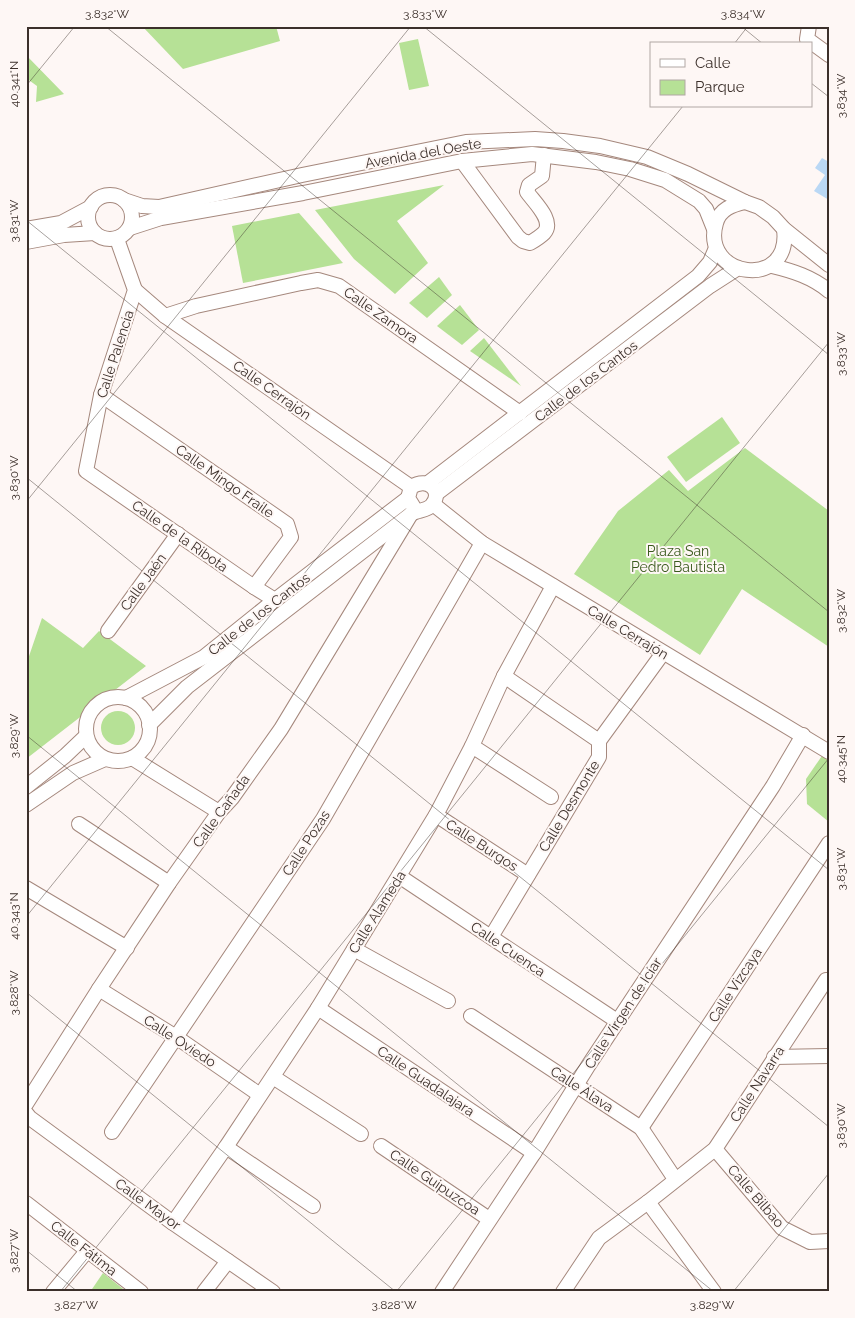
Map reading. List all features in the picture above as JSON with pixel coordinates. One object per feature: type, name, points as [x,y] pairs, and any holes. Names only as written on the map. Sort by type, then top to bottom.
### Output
[{"type":"street","points":[[809,26],[808,39],[812,42]]},
{"type":"street","points":[[812,42],[829,55]]},
{"type":"street","name":"Avenida del Oeste","points":[[124,200],[142,206],[159,207],[302,175],[466,142],[535,139],[563,140],[647,157],[688,174],[745,202]]},
{"type":"street","name":"Avenida del Oeste","points":[[130,228],[161,218],[303,193],[462,161],[532,154],[621,167],[665,180],[699,201],[706,209],[714,229]]},
{"type":"street","name":"Avenida del Oeste","points":[[462,161],[518,237],[522,241],[530,243],[545,233],[547,226],[544,214],[527,192],[529,185],[542,176],[544,155]]},
{"type":"street","points":[[26,229],[61,223],[91,207],[97,200],[106,196],[116,196],[124,200],[131,208],[133,218],[130,228],[117,239],[109,240],[102,238],[95,233],[88,221],[91,207]]},
{"type":"street","points":[[829,265],[759,207],[745,202],[727,208],[717,219],[714,229],[716,248],[726,261],[738,268],[750,271],[762,270],[772,266],[794,271],[820,284],[829,291]]},
{"type":"street","points":[[772,266],[785,242],[784,229]]},
{"type":"street","points":[[26,242],[64,235],[95,233]]},
{"type":"street","points":[[117,239],[136,290]]},
{"type":"street","name":"Calle de los Cantos","points":[[149,725],[187,687],[413,512],[424,510],[432,494],[520,413],[698,276],[710,262],[716,248]]},
{"type":"street","name":"Calle de los Cantos","points":[[432,494],[710,286],[738,268]]},
{"type":"street","name":"Calle Zamora","points":[[165,316],[196,306],[318,280],[340,286],[520,413]]},
{"type":"street","name":"Calle Cerrajón","points":[[136,290],[165,316],[410,493]]},
{"type":"street","name":"Calle Palencia","points":[[86,471],[101,395],[136,290]]},
{"type":"street","name":"Calle Mingo Fraile","points":[[101,395],[288,524],[291,537],[254,587]]},
{"type":"street","name":"Calle de la Ribota","points":[[86,471],[275,600]]},
{"type":"street","points":[[413,512],[410,493],[418,482],[432,494]]},
{"type":"street","name":"Calle de los Cantos","points":[[126,698],[204,657],[410,493]]},
{"type":"street","name":"Calle Cerrajón","points":[[432,494],[482,543],[829,752]]},
{"type":"street","name":"Calle Cañada","points":[[27,1115],[99,989],[219,812],[232,798],[281,729],[413,512]]},
{"type":"street","name":"Calle Jaén","points":[[108,631],[178,534]]},
{"type":"street","name":"Calle Pozas","points":[[112,1132],[323,819],[482,543]]},
{"type":"street","name":"Calle Alameda","points":[[173,1222],[226,1147],[318,1008],[436,815],[472,746],[504,676],[553,586]]},
{"type":"street","name":"Calle Desmonte","points":[[491,937],[599,756],[599,741],[663,653]]},
{"type":"street","points":[[504,676],[599,741]]},
{"type":"street","points":[[116,697],[126,698],[142,708],[147,716],[149,725],[149,735],[146,744],[132,758],[123,761],[105,759],[96,754],[86,736],[87,720],[97,705],[116,697]]},
{"type":"street","name":"Calle Virgen de Icíar","points":[[442,1292],[534,1153],[575,1085],[773,786],[803,735]]},
{"type":"street","points":[[26,787],[65,756],[86,736]]},
{"type":"street","points":[[472,746],[551,797]]},
{"type":"street","points":[[132,758],[219,812]]},
{"type":"street","points":[[26,805],[73,773],[105,759]]},
{"type":"street","name":"Calle Burgos","points":[[436,815],[528,875]]},
{"type":"street","points":[[79,824],[170,883]]},
{"type":"street","name":"Calle Vizcaya","points":[[641,1128],[829,842]]},
{"type":"street","name":"Calle Cuenca","points":[[399,876],[617,1021]]},
{"type":"street","points":[[28,893],[127,948]]},
{"type":"street","points":[[354,949],[448,1001]]},
{"type":"street","name":"Calle Navarra","points":[[675,1179],[716,1148],[774,1057],[826,980],[829,980]]},
{"type":"street","name":"Calle Oviedo","points":[[99,989],[176,1037],[260,1095]]},
{"type":"street","name":"Calle Guadalajara","points":[[318,1008],[534,1153]]},
{"type":"street","name":"Calle Álava","points":[[471,1016],[641,1128],[675,1179]]},
{"type":"street","points":[[774,1057],[829,1056]]},
{"type":"street","points":[[273,1077],[361,1134]]},
{"type":"street","name":"Calle Mayor","points":[[27,1115],[173,1222],[273,1292]]},
{"type":"street","name":"Calle Guipuzcoa","points":[[381,1146],[489,1219]]},
{"type":"street","points":[[226,1147],[313,1206]]},
{"type":"street","name":"Calle Bilbao","points":[[716,1148],[782,1228],[810,1242],[829,1242]]},
{"type":"street","points":[[563,1292],[599,1238],[648,1202],[675,1179]]},
{"type":"street","points":[[648,1202],[714,1292]]},
{"type":"street","name":"Calle Fátima","points":[[26,1203],[142,1292]]},
{"type":"street","points":[[53,1292],[87,1251]]},
{"type":"street","points":[[204,1292],[228,1261]]},
{"type":"green space","points":[[142,26],[276,26],[280,41],[183,69]]},
{"type":"green space","points":[[418,39],[429,86],[409,90],[399,43]]},
{"type":"green space","points":[[26,55],[64,94],[36,102],[37,86],[26,78]]},
{"type":"green space","points":[[444,185],[397,221],[428,263],[395,294],[354,259],[315,210]]},
{"type":"green space","points":[[299,213],[343,263],[243,283],[232,226]]},
{"type":"green space","points":[[439,277],[452,295],[427,318],[409,303]]},
{"type":"green space","points":[[460,305],[479,330],[462,345],[437,326]]},
{"type":"green space","points":[[484,338],[521,386],[470,351]]},
{"type":"green space","points":[[722,417],[740,443],[686,482],[667,457]]},
{"type":"green space","name":"Plaza San Pedro Bautista","points":[[745,448],[829,511],[829,647],[742,589],[700,655],[574,574],[618,511],[669,470],[688,491]]},
{"type":"green space","points":[[42,618],[83,648],[99,631],[146,666],[26,759],[26,665]]},
{"type":"green space","points":[[118,711],[130,716],[135,728],[130,740],[118,745],[106,740],[101,728],[106,716]]},
{"type":"green space","points":[[826,750],[829,752],[829,822],[807,804],[806,779]]},
{"type":"green space","points":[[103,1273],[127,1292],[90,1292]]},
{"type":"water","points":[[822,158],[829,162],[829,200],[814,191],[825,175],[815,168]]}]
